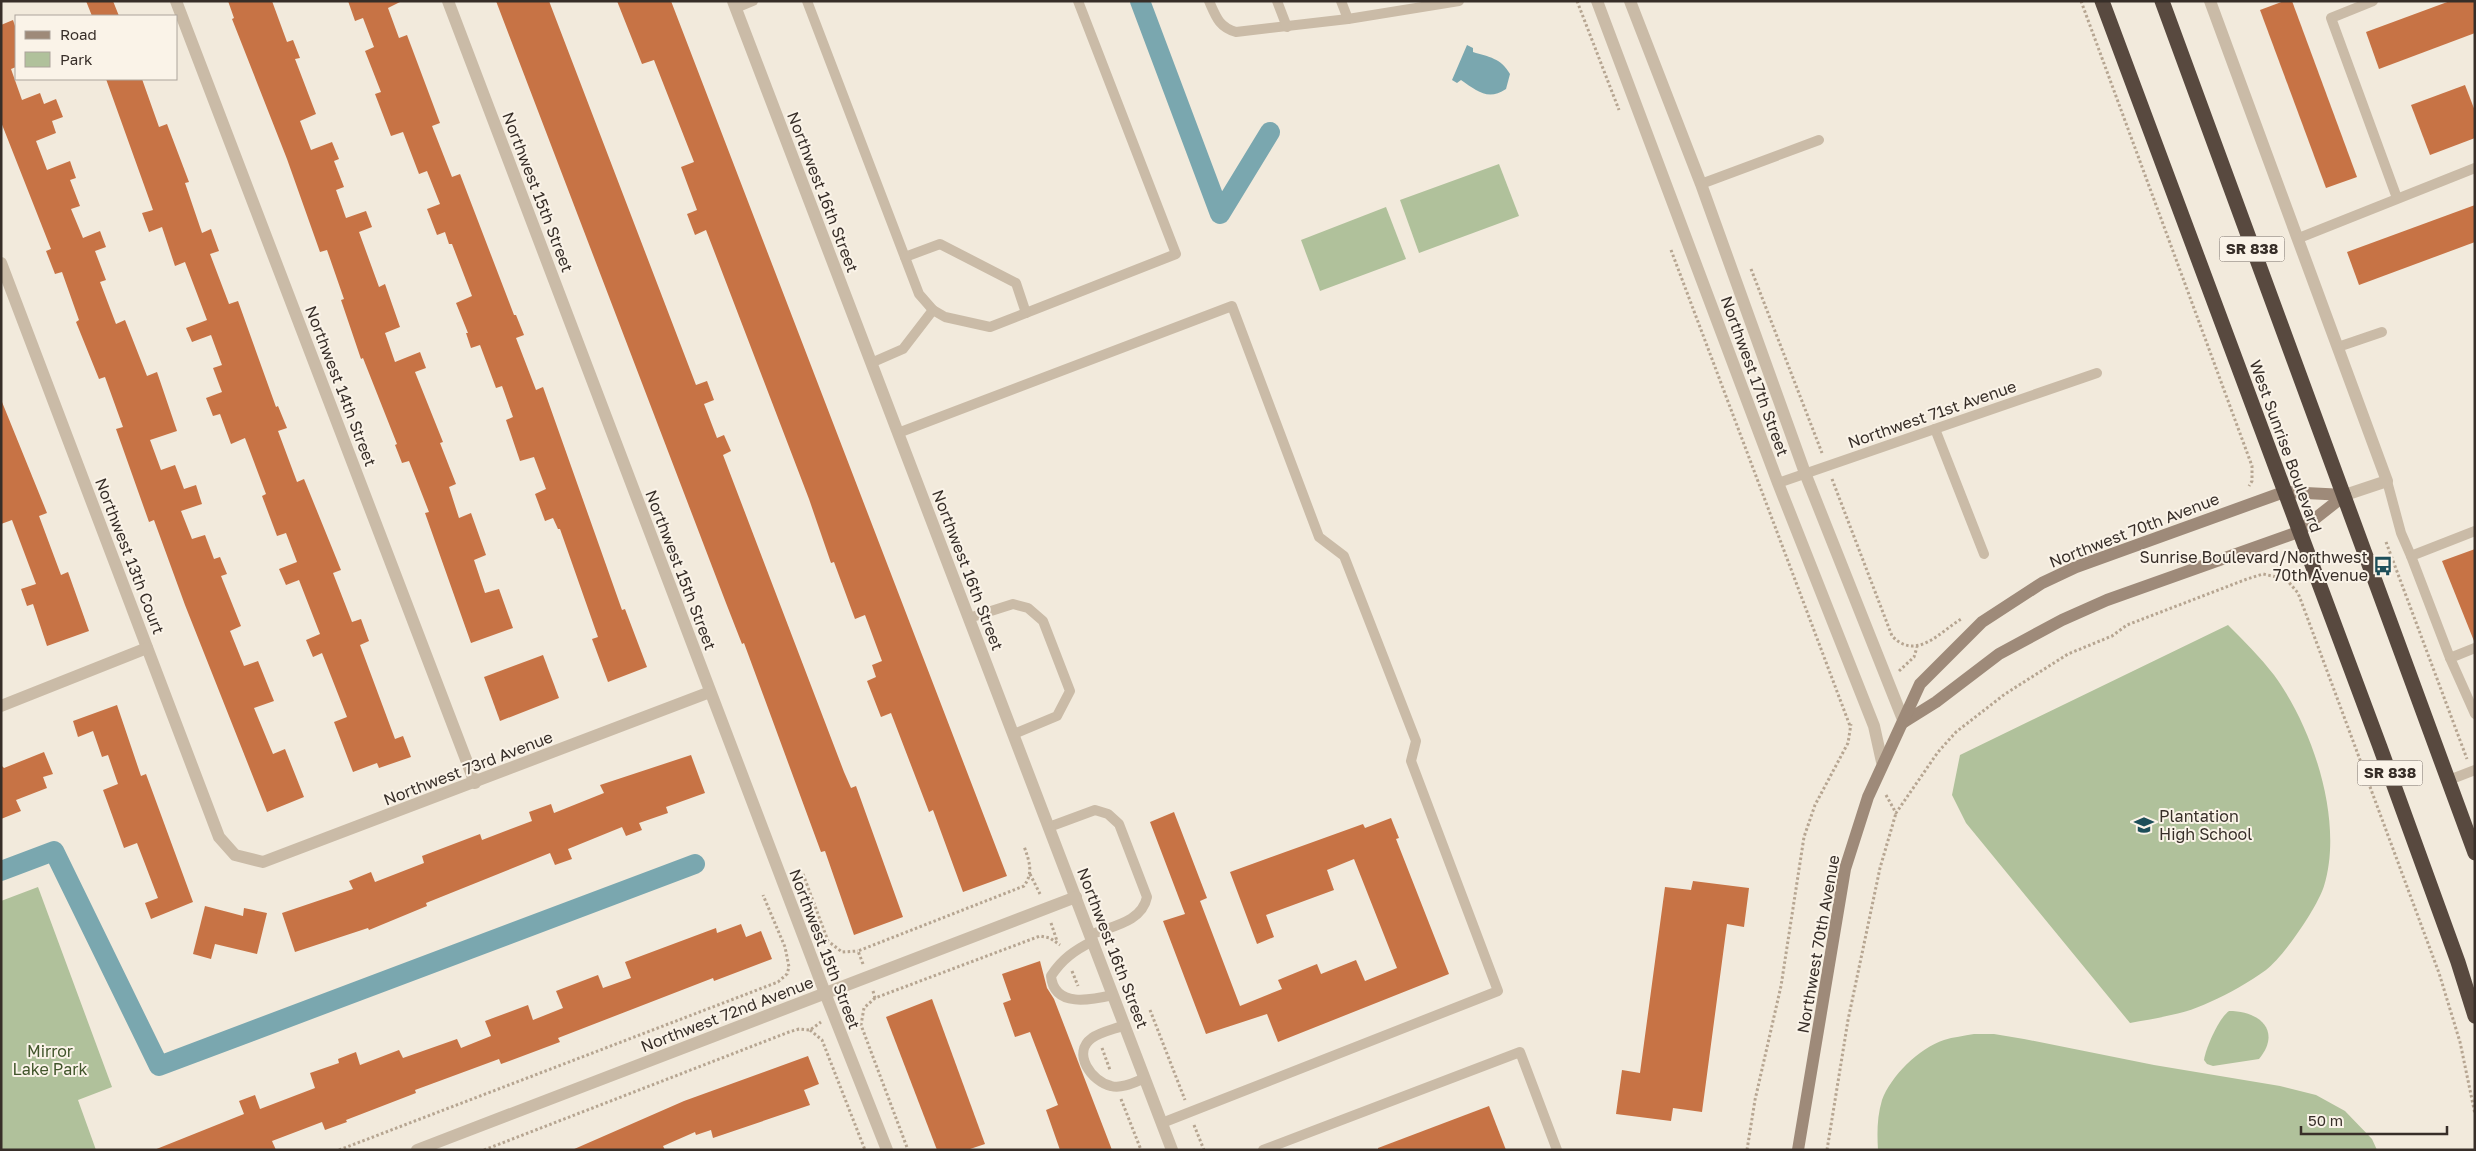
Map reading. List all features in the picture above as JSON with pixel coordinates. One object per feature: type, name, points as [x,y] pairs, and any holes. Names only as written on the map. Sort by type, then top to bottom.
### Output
[{"type":"highway","name":"West Sunrise Boulevard","points":[[2102,1],[2298,532],[2384,756],[2475,1016]]},
{"type":"highway","name":"SR 838","points":[[2162,1],[2261,275],[2345,495],[2475,853]]},
{"type":"street","name":"Northwest 14th Street","points":[[176,1],[475,783]]},
{"type":"street","name":"Northwest 15th Street","points":[[448,1],[886,1150]]},
{"type":"street","name":"Northwest 17th Street","points":[[1597,1],[1778,483],[1874,726],[1882,762]]},
{"type":"street","name":"Northwest 17th Street","points":[[1630,1],[1701,184],[1805,473],[1904,722]]},
{"type":"street","points":[[2210,1],[2299,238],[2386,480]]},
{"type":"street","name":"Northwest 16th Street","points":[[734,5],[1172,1150]]},
{"type":"street","name":"Northwest 13th Court","points":[[1,263],[219,837],[235,855]]},
{"type":"street","name":"Northwest 70th Avenue","points":[[1904,722],[1936,702],[1999,654],[2062,620],[2107,600],[2298,532],[2345,495],[2386,480]]},
{"type":"street","name":"Northwest 70th Avenue","points":[[1798,1150],[1845,869],[1868,797],[1882,762],[1904,722],[1920,684],[1982,622],[2042,583],[2076,567],[2284,492],[2345,495]]},
{"type":"street","points":[[1,706],[147,648]]},
{"type":"street","name":"Northwest 73rd Avenue","points":[[235,855],[263,862],[475,783],[710,692]]},
{"type":"street","name":"Northwest 72nd Avenue","points":[[417,1150],[1076,897]]},
{"type":"lane","points":[[734,5],[753,1]]},
{"type":"lane","points":[[807,1],[919,294],[933,310],[945,317],[990,328],[1176,254],[1078,1]]},
{"type":"lane","points":[[1209,1],[1216,18],[1224,28],[1248,32],[1348,19],[1459,1]]},
{"type":"lane","points":[[1277,1],[1287,27]]},
{"type":"lane","points":[[1341,1],[1348,19]]},
{"type":"lane","points":[[2373,1],[2331,18],[2397,198]]},
{"type":"lane","points":[[1701,184],[1819,140]]},
{"type":"lane","points":[[2299,238],[2475,168]]},
{"type":"lane","points":[[905,257],[940,244],[1016,283],[1026,313]]},
{"type":"lane","points":[[898,433],[1232,306],[1319,537],[1344,556],[1416,741],[1411,761],[1498,991],[1162,1122]]},
{"type":"lane","points":[[871,363],[903,349],[933,310]]},
{"type":"lane","points":[[2338,347],[2382,332]]},
{"type":"lane","name":"Northwest 71st Avenue","points":[[1778,483],[2097,374]]},
{"type":"lane","points":[[1935,429],[1984,554]]},
{"type":"lane","points":[[2386,480],[2401,533],[2450,658],[2474,710]]},
{"type":"lane","points":[[2411,556],[2475,532]]},
{"type":"lane","points":[[969,618],[1013,604],[1028,608],[1044,621],[1070,691],[1057,716],[1014,734]]},
{"type":"lane","points":[[2450,658],[2475,648]]},
{"type":"lane","points":[[2448,780],[2473,771]]},
{"type":"lane","points":[[1049,827],[1095,810],[1108,814],[1119,824],[1146,897],[1145,907],[1136,917],[1091,938],[1066,957],[1051,976],[1052,985],[1058,993],[1070,999],[1084,1000],[1113,994]]},
{"type":"lane","points":[[1125,1025],[1097,1036],[1087,1044],[1084,1053],[1085,1064],[1091,1075],[1101,1082],[1116,1086],[1145,1078]]},
{"type":"lane","points":[[1264,1150],[1520,1052],[1557,1150]]},
{"type":"path","points":[[1577,1],[1622,118]]},
{"type":"path","points":[[2082,1],[2252,466],[2252,481],[2249,486]]},
{"type":"path","points":[[1670,246],[1850,726],[1848,744],[1815,805],[1804,837],[1781,986],[1755,1100],[1747,1150]]},
{"type":"path","points":[[1748,262],[1892,636],[1908,647],[1917,646],[1964,616]]},
{"type":"path","points":[[2386,542],[2473,771]]},
{"type":"path","points":[[2286,579],[2298,593],[2436,965],[2460,1042],[2475,1114]]},
{"type":"path","points":[[1827,1150],[1848,1020],[1880,868],[1896,813],[1938,752],[1956,732],[2005,694],[2068,654],[2104,639],[2127,625],[2182,604]]},
{"type":"path","points":[[1888,681],[1914,657],[1917,646]]},
{"type":"path","points":[[1850,726],[1866,707]]},
{"type":"path","points":[[1876,777],[1896,813]]},
{"type":"path","points":[[802,874],[828,941],[842,952],[858,951]]},
{"type":"path","points":[[1030,874],[1036,884]]},
{"type":"path","points":[[339,1150],[778,982],[786,974],[789,959],[763,895]]},
{"type":"path","points":[[1030,939],[1040,936],[1057,942],[1066,957],[1084,1000]]},
{"type":"path","points":[[875,998],[864,1008],[861,1025],[908,1150]]},
{"type":"path","points":[[1150,1010],[1204,1150]]},
{"type":"path","points":[[810,1030],[833,1015]]},
{"type":"path","points":[[484,1150],[799,1029],[810,1030],[822,1040],[864,1150]]},
{"type":"path","points":[[1097,1036],[1141,1150]]},
{"type":"green space","points":[[1499,164],[1519,216],[1419,253],[1400,200]]},
{"type":"green space","points":[[1386,207],[1406,259],[1320,291],[1301,240]]},
{"type":"green space","points":[[2228,625],[2258,655],[2274,675],[2301,721],[2312,748],[2321,776],[2330,833],[2329,860],[2324,886],[2315,906],[2299,931],[2282,954],[2266,970],[2232,992],[2191,1010],[2130,1023],[1966,823],[1952,795],[1960,755]]},
{"type":"green space","name":"Mirror Lake Park","points":[[38,887],[112,1087],[78,1100],[96,1150],[1,1150],[1,901]]},
{"type":"green space","points":[[2229,1011],[2250,1015],[2264,1024],[2268,1032],[2266,1049],[2259,1059],[2213,1066],[2207,1064],[2204,1060],[2210,1041],[2217,1026]]},
{"type":"green space","points":[[1974,1034],[1994,1034],[2024,1039],[2154,1065],[2280,1086],[2316,1095],[2345,1111],[2372,1139],[2377,1150],[1878,1150],[1878,1125],[1882,1100],[1899,1073],[1925,1049],[1947,1039]]},
{"type":"water","points":[[1467,45],[1473,48],[1473,52],[1499,61],[1503,65],[1510,74],[1506,89],[1500,93],[1488,94],[1478,91],[1461,80],[1457,83],[1452,80]]},
{"type":"building","points":[[86,1],[113,1],[119,15],[92,15]]},
{"type":"building","points":[[228,1],[272,1],[287,42],[293,40],[300,58],[295,59],[316,114],[300,121],[311,150],[332,142],[339,159],[334,161],[344,187],[336,190],[346,218],[366,211],[372,227],[359,232],[379,287],[385,284],[400,327],[385,333],[395,362],[420,352],[426,368],[415,372],[443,442],[440,443],[456,484],[449,487],[459,518],[471,513],[486,555],[474,560],[485,593],[499,589],[513,628],[471,643],[425,513],[429,512],[409,461],[402,463],[395,445],[397,444],[363,358],[361,359],[341,300],[344,299],[327,250],[320,252],[287,159],[232,19],[234,18]]},
{"type":"building","points":[[348,1],[402,1],[388,8],[399,38],[407,35],[440,123],[432,126],[452,177],[460,174],[514,315],[516,315],[524,335],[516,338],[536,390],[543,387],[622,610],[625,609],[647,667],[608,682],[592,639],[598,637],[560,529],[558,529],[553,518],[545,521],[535,494],[546,489],[534,457],[520,461],[506,420],[513,417],[502,386],[496,388],[480,345],[471,348],[466,333],[468,333],[456,303],[472,296],[452,244],[449,244],[445,232],[437,235],[427,209],[440,204],[427,171],[419,174],[403,132],[391,136],[375,94],[381,92],[365,51],[374,47],[363,18],[355,21]]},
{"type":"building","points":[[496,1],[549,1],[696,385],[707,381],[714,400],[704,404],[717,438],[724,435],[731,451],[723,455],[844,772],[851,788],[856,786],[903,917],[854,935],[825,851],[821,852],[744,643],[742,644],[726,603]]},
{"type":"building","points":[[617,1],[671,1],[1007,876],[963,892],[933,810],[929,812],[891,713],[881,717],[867,681],[876,677],[872,665],[882,661],[865,615],[855,619],[834,562],[831,563],[809,499],[706,230],[695,235],[687,214],[697,210],[681,167],[694,162],[654,60],[642,64]]},
{"type":"building","points":[[2284,1],[2292,1],[2357,177],[2326,188],[2260,10]]},
{"type":"building","points":[[2450,1],[2475,1],[2475,33],[2379,69],[2366,32]]},
{"type":"building","points":[[13,20],[15,26],[15,67],[11,69],[22,100],[40,93],[44,104],[56,99],[63,117],[52,121],[56,133],[36,141],[47,170],[70,161],[76,178],[70,180],[80,206],[71,209],[83,238],[100,231],[106,247],[95,251],[106,280],[100,282],[116,324],[125,320],[147,376],[157,372],[177,431],[150,440],[161,470],[175,465],[184,489],[196,485],[202,504],[181,511],[192,539],[205,535],[214,559],[220,557],[227,574],[221,576],[241,626],[230,631],[244,666],[258,661],[274,701],[254,708],[273,754],[285,749],[304,797],[267,812],[185,605],[154,520],[149,522],[116,429],[123,427],[105,377],[99,379],[76,322],[79,320],[62,272],[55,274],[46,251],[51,249],[1,122],[1,25]]},
{"type":"building","points":[[106,80],[142,80],[159,127],[167,124],[189,182],[185,183],[202,233],[211,229],[219,251],[210,254],[229,304],[238,301],[276,407],[278,406],[287,428],[278,431],[297,482],[304,479],[341,570],[333,573],[352,622],[361,619],[369,641],[360,645],[395,739],[403,736],[411,757],[379,768],[377,763],[353,772],[334,722],[347,717],[322,653],[313,657],[306,640],[320,634],[299,580],[286,585],[279,569],[297,562],[286,533],[277,536],[262,496],[266,494],[245,438],[231,444],[220,414],[213,416],[206,398],[222,392],[213,368],[222,365],[211,335],[192,342],[186,328],[207,320],[185,262],[175,266],[162,227],[149,232],[142,213],[153,210]]},
{"type":"building","points":[[2465,85],[2475,111],[2475,138],[2430,155],[2411,105]]},
{"type":"building","points":[[2475,205],[2475,242],[2359,285],[2347,252]]},
{"type":"building","points":[[2,402],[47,513],[39,516],[61,575],[68,572],[89,631],[47,646],[33,604],[27,606],[21,589],[36,584],[12,520],[1,524]]},
{"type":"building","points":[[2475,549],[2475,641],[2474,641],[2442,561]]},
{"type":"building","points":[[543,655],[559,698],[500,721],[484,677]]},
{"type":"building","points":[[117,705],[141,776],[146,774],[193,902],[151,919],[145,903],[158,898],[137,843],[124,848],[103,790],[118,784],[108,755],[102,757],[93,731],[78,737],[73,721]]},
{"type":"building","points":[[44,752],[53,774],[43,777],[47,788],[16,800],[21,811],[1,819],[1,765],[4,768]]},
{"type":"building","points":[[691,755],[705,793],[666,807],[668,813],[639,823],[642,830],[626,836],[622,827],[568,849],[572,859],[555,865],[550,853],[426,903],[427,906],[369,930],[368,928],[295,952],[282,913],[353,889],[349,881],[371,872],[375,882],[424,863],[422,856],[480,834],[482,840],[532,821],[529,812],[551,804],[554,813],[604,793],[600,785]]},
{"type":"building","points":[[1174,812],[1207,898],[1200,901],[1240,1006],[1282,989],[1278,980],[1317,964],[1321,974],[1356,960],[1365,981],[1397,968],[1354,859],[1327,870],[1334,890],[1266,915],[1274,937],[1257,944],[1230,872],[1363,824],[1365,828],[1391,818],[1399,838],[1396,839],[1449,974],[1278,1042],[1267,1014],[1206,1034],[1163,921],[1185,914],[1150,822]]},
{"type":"building","points":[[1693,881],[1749,888],[1744,927],[1727,924],[1702,1112],[1673,1108],[1671,1121],[1616,1114],[1622,1070],[1640,1073],[1665,887],[1691,890]]},
{"type":"building","points":[[205,906],[243,916],[244,908],[267,913],[257,954],[215,944],[211,959],[193,954]]},
{"type":"building","points":[[741,924],[746,937],[761,931],[772,959],[714,981],[713,978],[558,1038],[560,1042],[501,1064],[499,1059],[415,1090],[416,1093],[346,1120],[347,1122],[325,1130],[322,1122],[272,1141],[276,1150],[154,1150],[244,1114],[239,1101],[255,1095],[260,1109],[315,1088],[310,1073],[339,1063],[338,1059],[356,1052],[360,1065],[399,1050],[403,1058],[457,1039],[461,1048],[491,1036],[485,1021],[528,1005],[533,1020],[563,1008],[556,991],[598,975],[603,988],[631,978],[625,962],[716,928],[717,933]]},
{"type":"building","points":[[1040,961],[1047,988],[1054,999],[1112,1150],[1060,1150],[1046,1110],[1058,1105],[1030,1032],[1015,1037],[1003,1003],[1011,1000],[1002,974]]},
{"type":"building","points":[[932,999],[985,1144],[967,1150],[937,1150],[886,1017]]},
{"type":"building","points":[[808,1056],[819,1084],[804,1090],[810,1105],[713,1138],[711,1130],[696,1135],[695,1132],[663,1146],[665,1150],[572,1150],[684,1101]]},
{"type":"building","points":[[1489,1106],[1506,1150],[1378,1150],[1378,1148]]},
{"type":"waterway","points":[[1140,1],[1220,214],[1270,132]]},
{"type":"waterway","points":[[1,871],[54,851],[159,1066],[695,864]]},
{"type":"place","name":"Sunrise Boulevard/Northwest 70th Avenue","points":[[2383,566]]},
{"type":"place","name":"Plantation High School","points":[[2144,825]]}]
